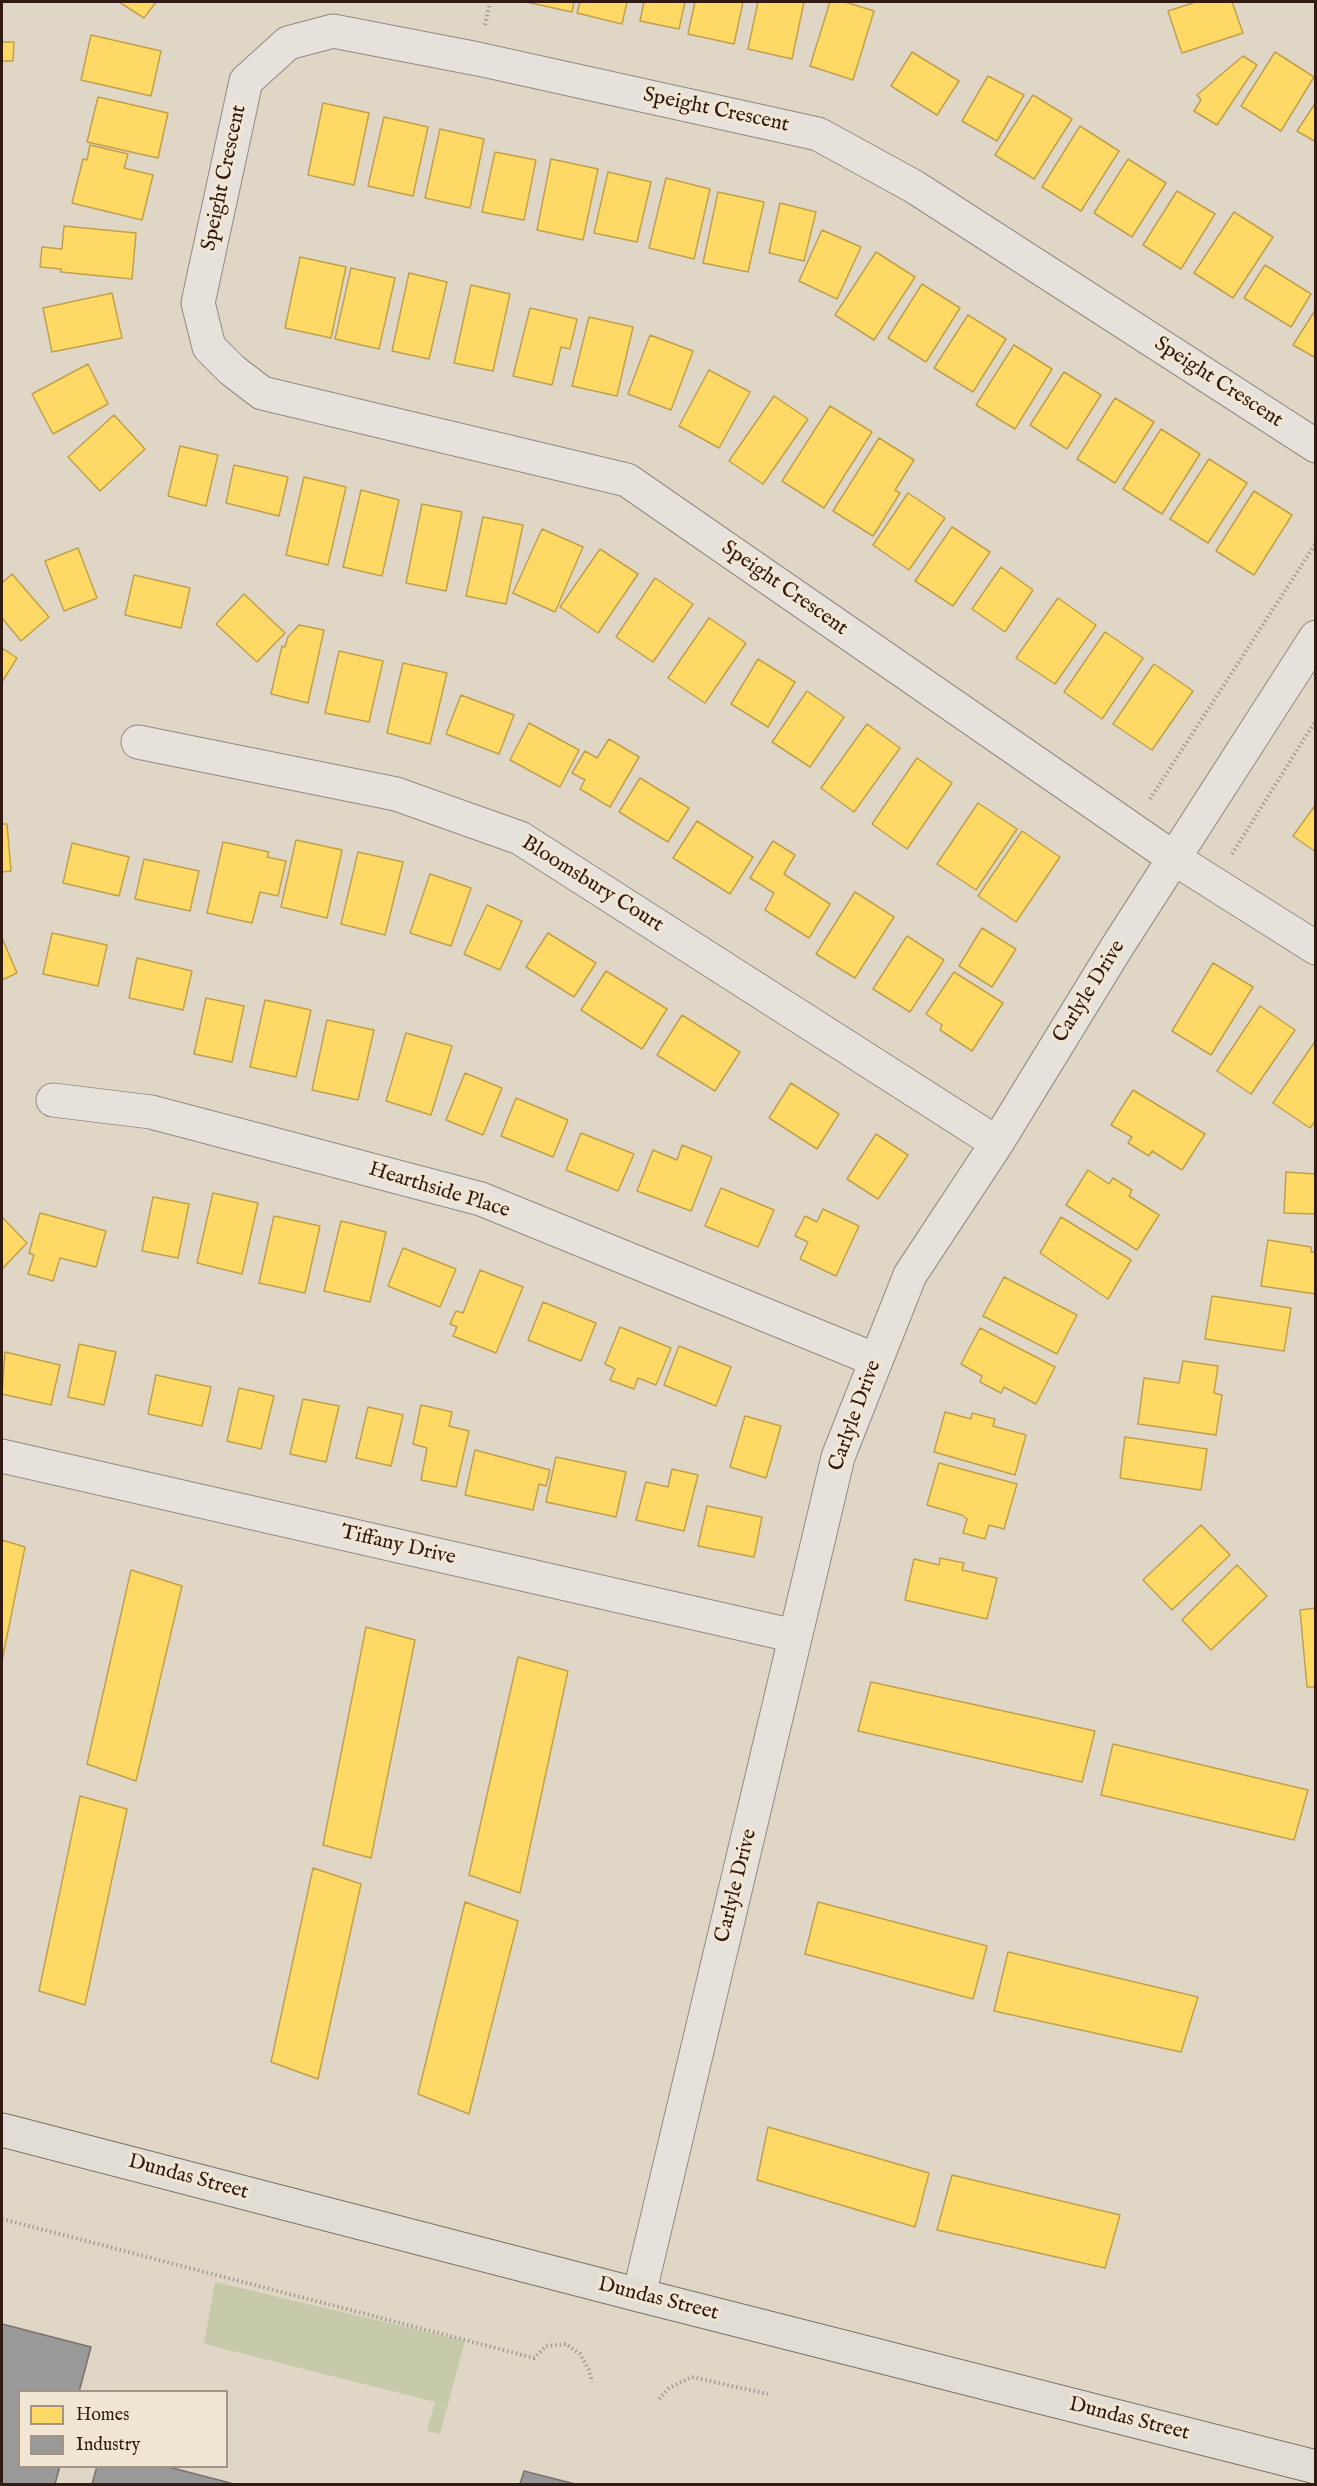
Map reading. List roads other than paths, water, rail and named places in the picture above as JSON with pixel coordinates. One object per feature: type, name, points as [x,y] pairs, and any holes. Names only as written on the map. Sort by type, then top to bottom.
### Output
[{"type":"main road","name":"Dundas Street","points":[[2,2130],[1316,2467]]},
{"type":"street","name":"Speight Crescent","points":[[1316,446],[913,186],[818,134],[478,58],[333,31],[288,43],[246,81],[198,303],[209,347],[232,369],[262,393],[627,480],[1175,859],[1316,948]]},
{"type":"street","name":"Carlyle Drive","points":[[639,2295],[838,1457],[910,1275],[997,1143],[1117,947],[1316,637]]},
{"type":"street","name":"Bloomsbury Court","points":[[138,742],[396,795],[520,838],[997,1143]]},
{"type":"street","name":"Hearthside Place","points":[[53,1100],[151,1112],[481,1199],[876,1360]]},
{"type":"street","name":"Tiffany Drive","points":[[2,1456],[795,1636]]}]
